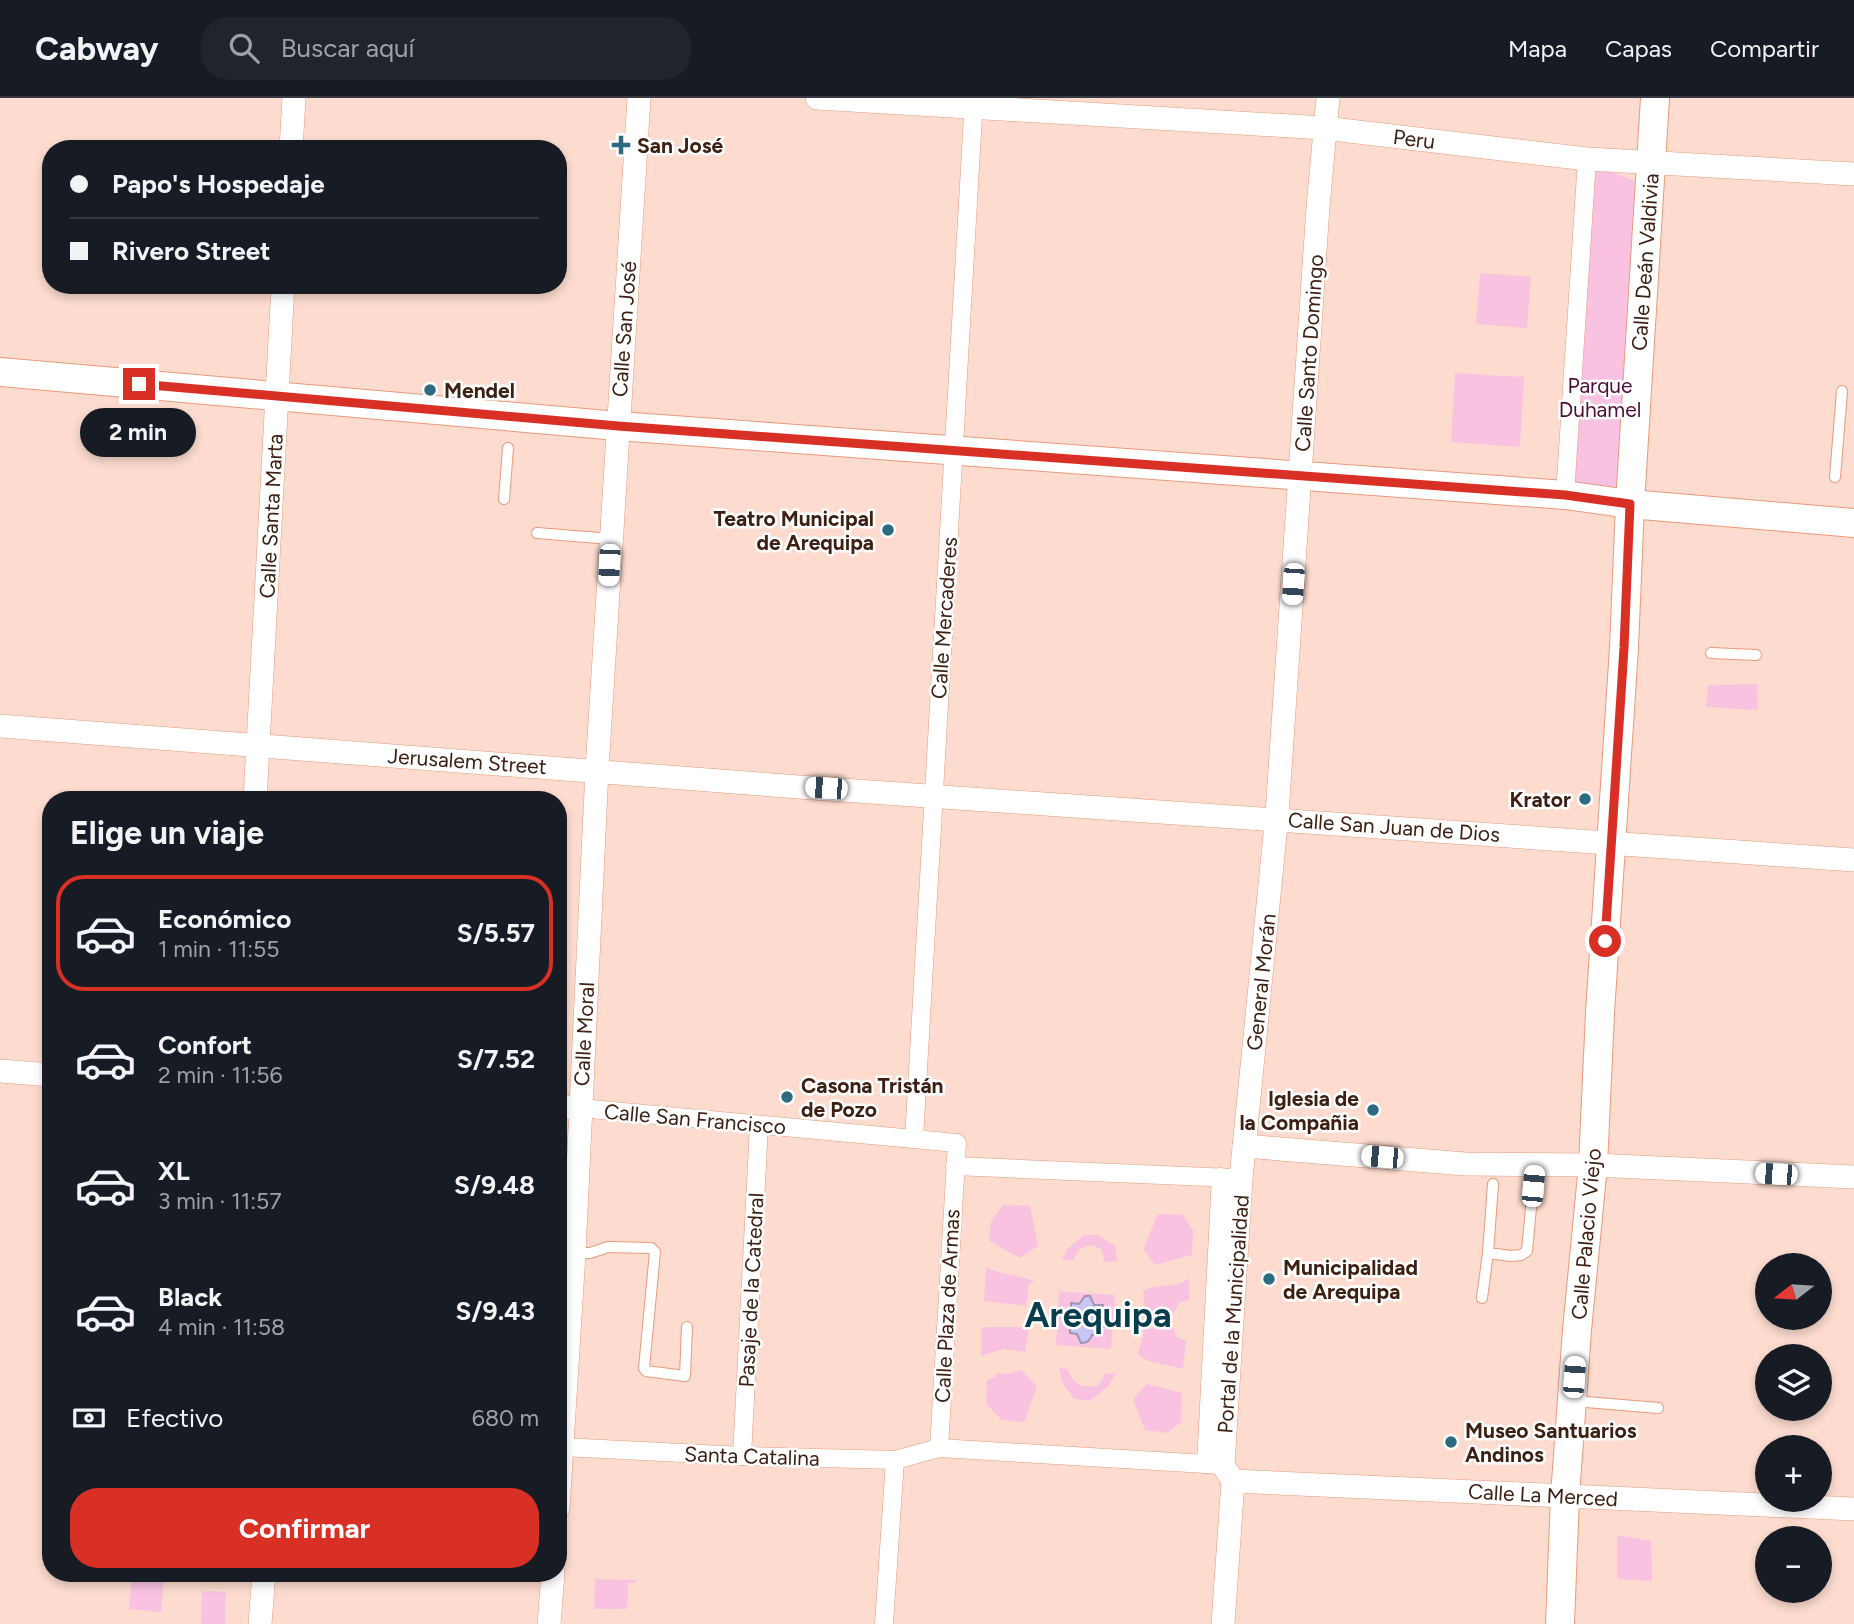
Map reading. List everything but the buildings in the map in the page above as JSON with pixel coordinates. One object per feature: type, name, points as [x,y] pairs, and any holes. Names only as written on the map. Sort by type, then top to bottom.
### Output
[{"type":"street","points":[[292,140],[294,98]]},
{"type":"street","name":"Calle San José","points":[[597,770],[639,98]]},
{"type":"street","name":"Peru","points":[[817,98],[974,103],[1324,128],[1587,159],[1854,174]]},
{"type":"street","name":"Calle Santo Domingo","points":[[1277,818],[1328,98]]},
{"type":"street","name":"Calle Deán Valdivia","points":[[1611,845],[1655,98]]},
{"type":"street","name":"Calle Mercaderes","points":[[914,1139],[974,103]]},
{"type":"street","points":[[1565,495],[1587,159]]},
{"type":"street","name":"Calle Santa Marta","points":[[256,791],[283,294]]},
{"type":"street","points":[[0,372],[510,421],[1092,459],[1301,478],[1565,495],[1630,504],[1839,517]]},
{"type":"street","name":"Jerusalem Street","points":[[0,726],[934,795]]},
{"type":"street","name":"Calle Moral","points":[[567,1350],[574,1253],[567,1209],[569,1108],[597,770]]},
{"type":"street","name":"Calle San Juan de Dios","points":[[934,795],[1277,818],[1611,845],[1854,860]]},
{"type":"street","name":"General Morán","points":[[1244,1146],[1277,818]]},
{"type":"street","name":"Calle Palacio Viejo","points":[[1560,1624],[1565,1496],[1593,1165],[1611,845]]},
{"type":"street","points":[[0,1071],[42,1074]]},
{"type":"street","name":"Calle San Francisco","points":[[569,1108],[957,1143]]},
{"type":"street","name":"Pasaje de la Catedral","points":[[742,1456],[759,1125]]},
{"type":"street","name":"Calle Plaza de Armas","points":[[939,1448],[957,1143]]},
{"type":"street","points":[[1244,1146],[1465,1164],[1593,1165],[1854,1178]]},
{"type":"street","name":"Portal de la Municipalidad","points":[[1223,1624],[1221,1470],[1231,1178],[1244,1146]]},
{"type":"street","points":[[955,1166],[1231,1178]]},
{"type":"street","name":"Santa Catalina","points":[[567,1447],[895,1460],[939,1448]]},
{"type":"street","points":[[939,1448],[1221,1470]]},
{"type":"street","points":[[884,1624],[895,1460]]},
{"type":"street","name":"Calle La Merced","points":[[1221,1470],[1565,1496],[1854,1508]]},
{"type":"street","points":[[260,1624],[263,1582]]},
{"type":"street","points":[[549,1624],[552,1582]]},
{"type":"lane","points":[[1835,477],[1842,391]]},
{"type":"lane","points":[[504,499],[508,448]]},
{"type":"lane","points":[[537,533],[611,539]]},
{"type":"lane","points":[[1711,653],[1756,655]]},
{"type":"lane","points":[[1488,1254],[1511,1256],[1527,1251],[1535,1165]]},
{"type":"lane","points":[[1482,1298],[1493,1184]]},
{"type":"lane","points":[[574,1253],[590,1253],[608,1247],[651,1248],[655,1252],[644,1368],[646,1371],[685,1376],[687,1327]]},
{"type":"lane","points":[[1572,1401],[1658,1408]]},
{"type":"green space","name":"Parque Duhamel","points":[[1592,165],[1635,181],[1616,497],[1572,481]]},
{"type":"green space","points":[[1480,273],[1531,277],[1527,328],[1476,324]]},
{"type":"green space","points":[[1455,373],[1524,377],[1520,447],[1451,442]]},
{"type":"green space","points":[[1757,684],[1758,710],[1706,707],[1708,685]]},
{"type":"green space","points":[[1003,1205],[1030,1206],[1038,1246],[1020,1258],[989,1241],[991,1221]]},
{"type":"green space","points":[[1158,1214],[1183,1215],[1193,1231],[1192,1255],[1155,1265],[1143,1249]]},
{"type":"green space","points":[[1084,1235],[1098,1235],[1115,1246],[1117,1261],[1104,1262],[1102,1250],[1091,1245],[1079,1249],[1073,1260],[1062,1260],[1068,1248]]},
{"type":"green space","points":[[986,1267],[1035,1282],[1029,1284],[1026,1306],[984,1301]]},
{"type":"green space","points":[[1189,1278],[1189,1300],[1179,1303],[1175,1312],[1145,1311],[1143,1291],[1178,1284]]},
{"type":"green space","points":[[1059,1291],[1115,1295],[1111,1349],[1056,1345]]},
{"type":"green space","points":[[982,1327],[1029,1327],[1025,1352],[1003,1349],[981,1356]]},
{"type":"green space","points":[[1145,1327],[1174,1328],[1176,1337],[1186,1341],[1183,1369],[1148,1361],[1138,1354]]},
{"type":"green space","points":[[1059,1368],[1067,1369],[1075,1382],[1087,1386],[1098,1386],[1105,1374],[1116,1373],[1108,1387],[1090,1401],[1074,1399],[1063,1384]]},
{"type":"green space","points":[[1021,1370],[1037,1386],[1024,1422],[1002,1420],[986,1404],[987,1380],[998,1373],[1008,1374]]},
{"type":"green space","points":[[1147,1384],[1182,1393],[1181,1422],[1167,1433],[1145,1430],[1133,1399]]},
{"type":"green space","points":[[1617,1535],[1651,1541],[1652,1581],[1617,1579]]},
{"type":"green space","points":[[595,1579],[637,1580],[636,1583],[628,1583],[627,1609],[594,1609]]},
{"type":"green space","points":[[131,1582],[164,1582],[161,1612],[129,1609]]},
{"type":"green space","points":[[202,1591],[226,1592],[225,1624],[201,1624]]},
{"type":"water","points":[[1085,1296],[1090,1296],[1094,1305],[1103,1305],[1102,1313],[1110,1318],[1106,1326],[1101,1328],[1101,1335],[1092,1335],[1088,1341],[1081,1343],[1077,1334],[1070,1333],[1070,1325],[1063,1319],[1066,1312],[1071,1311],[1071,1303],[1079,1304]]},
{"type":"place","name":"San José","points":[[621,145]]},
{"type":"place","name":"Mendel","points":[[430,390]]},
{"type":"place","name":"Teatro Municipal de Arequipa","points":[[888,530]]},
{"type":"place","name":"Krator","points":[[1585,799]]},
{"type":"place","name":"Casona Tristán de Pozo","points":[[787,1097]]},
{"type":"place","name":"Iglesia de la Compañia","points":[[1373,1110]]},
{"type":"place","name":"Municipalidad de Arequipa","points":[[1269,1279]]},
{"type":"place","name":"Museo Santuarios Andinos","points":[[1451,1442]]},
{"type":"district","name":"Arequipa","points":[[1098,1315]]},
{"type":"route","points":[[139,384],[618,426],[955,452],[1092,459],[1301,478],[1565,495],[1630,504],[1624,648],[1605,941]]}]
